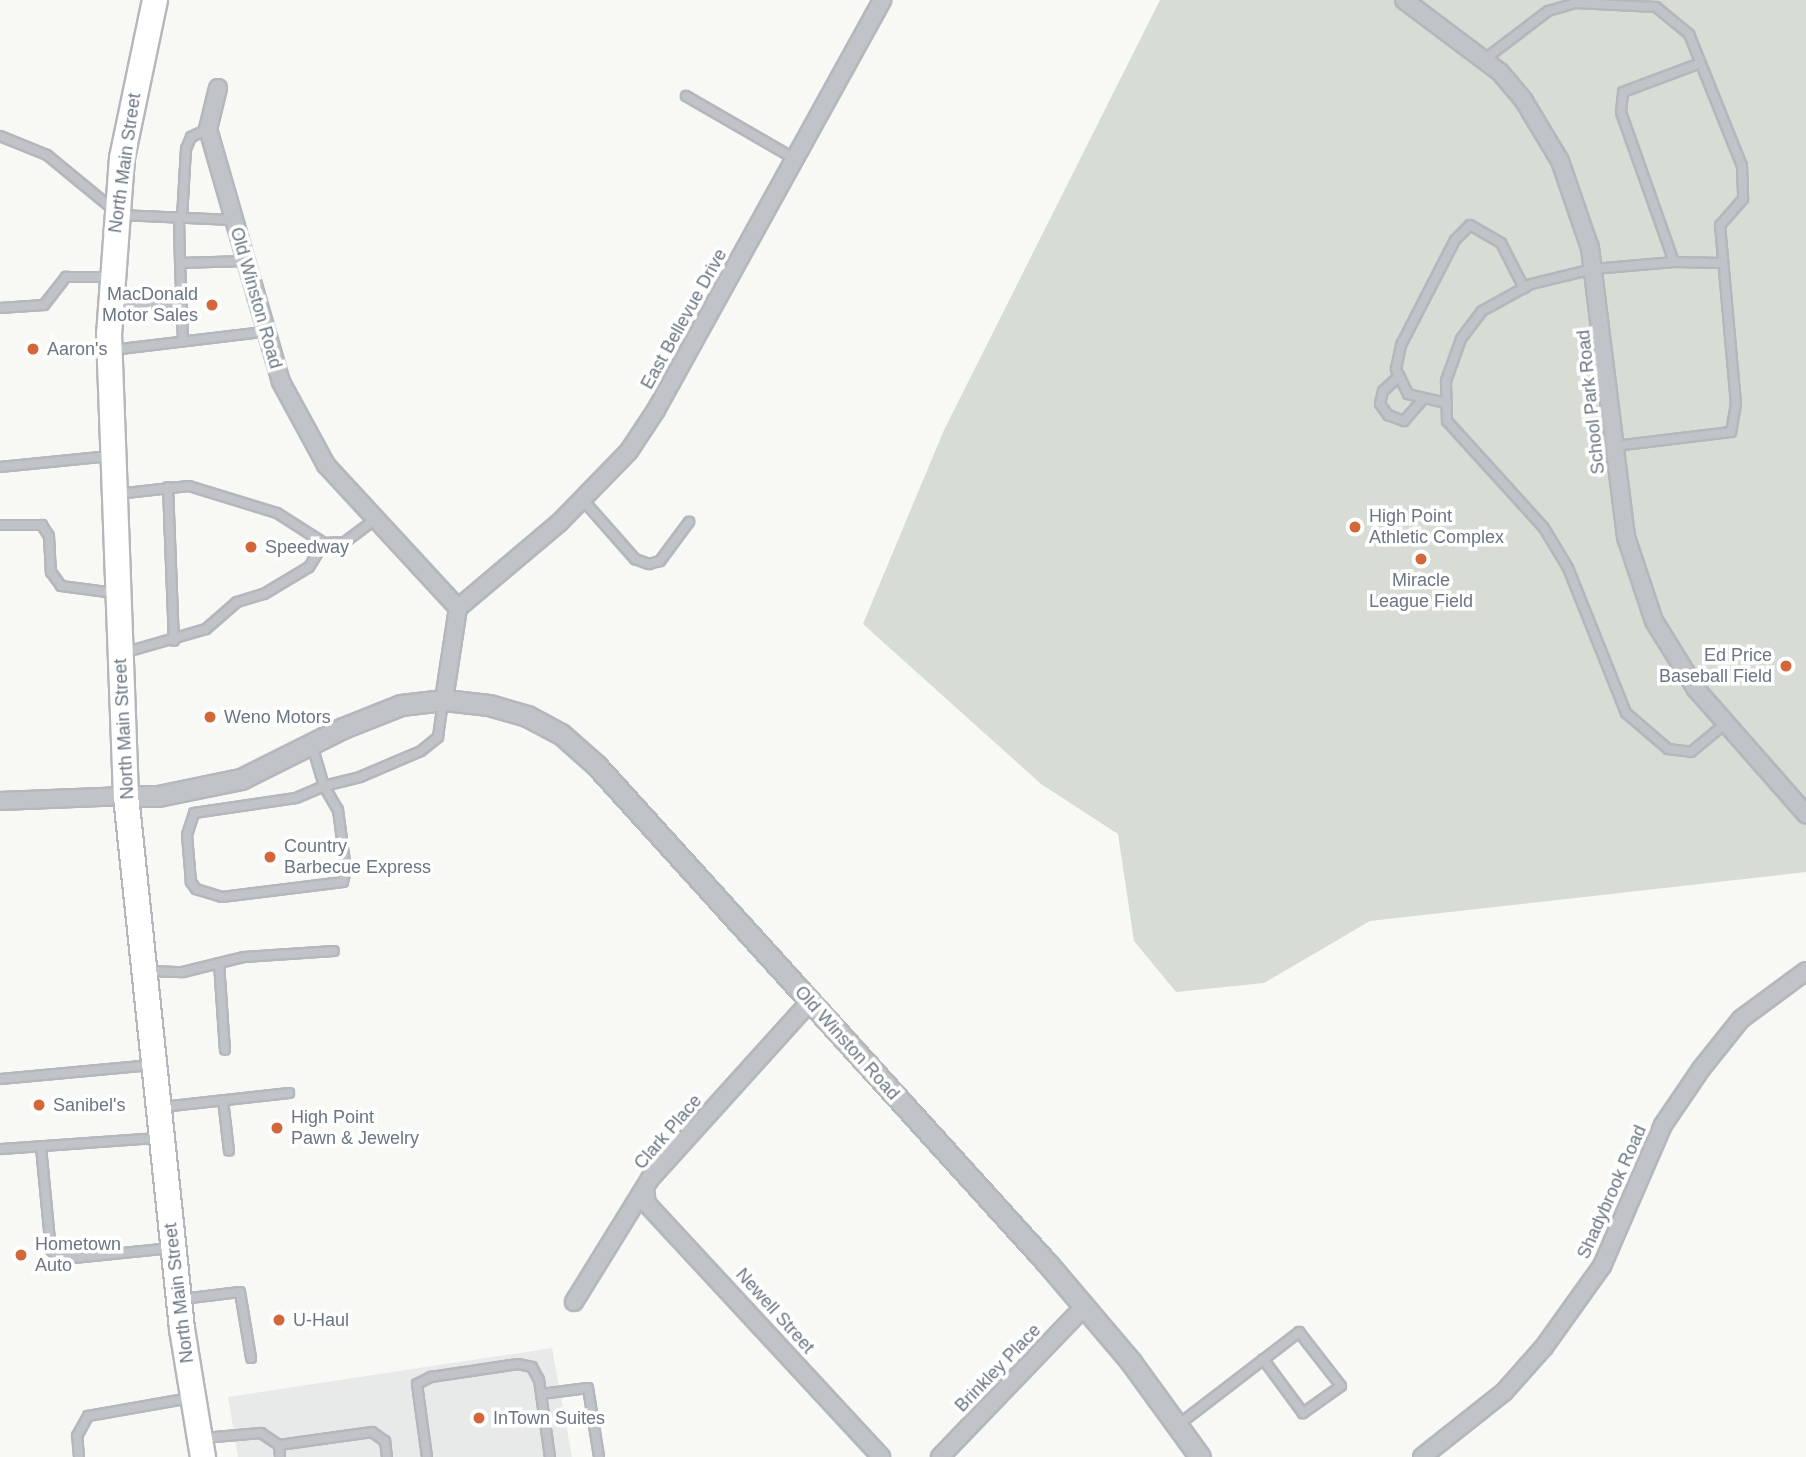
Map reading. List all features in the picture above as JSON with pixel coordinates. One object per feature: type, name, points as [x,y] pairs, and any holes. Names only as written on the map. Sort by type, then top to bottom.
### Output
[{"type":"main road","name":"North Main Street","points":[[155,0],[122,158],[111,276],[109,350],[126,796],[179,1299],[201,1448]]},
{"type":"street","name":"East Bellevue Drive","points":[[458,608],[583,500],[629,451],[656,410],[882,0]]},
{"type":"street","name":"School Park Road","points":[[1404,0],[1485,59],[1524,101],[1560,161],[1583,218],[1593,269],[1626,537],[1654,621],[1696,689],[1806,814]]},
{"type":"street","name":"Old Winston Road","points":[[218,88],[208,129],[264,331],[281,382],[326,465],[458,608]]},
{"type":"street","points":[[443,700],[458,608]]},
{"type":"street","name":"Old Winston Road","points":[[126,796],[158,796],[241,779],[401,705],[443,700],[489,705],[527,716],[561,734],[596,765],[1084,1307],[1178,1425],[1200,1457]]},
{"type":"street","points":[[0,801],[126,796]]},
{"type":"street","name":"Shadybrook Road","points":[[1422,1457],[1504,1392],[1544,1347],[1602,1265],[1663,1125],[1701,1069],[1741,1019],[1806,971]]},
{"type":"street","name":"Clark Place","points":[[574,1301],[645,1190],[810,1002]]},
{"type":"street","name":"Newell Street","points":[[645,1190],[647,1204],[881,1457]]},
{"type":"street","name":"Brinkley Place","points":[[940,1457],[1084,1307]]},
{"type":"lane","points":[[1485,59],[1548,11],[1576,3],[1656,7],[1689,34],[1742,166],[1743,199],[1720,225],[1721,263],[1736,404],[1731,432],[1614,446]]},
{"type":"lane","points":[[1674,262],[1620,112],[1623,92],[1700,63]]},
{"type":"lane","points":[[686,96],[794,159]]},
{"type":"lane","points":[[183,341],[180,217],[186,149],[191,137],[208,129]]},
{"type":"lane","points":[[0,136],[47,155],[116,213],[233,220]]},
{"type":"lane","points":[[1423,398],[1404,421],[1388,415],[1380,404],[1383,391],[1397,378],[1401,345],[1455,240],[1470,225],[1501,243],[1524,288]]},
{"type":"lane","points":[[180,263],[244,261]]},
{"type":"lane","points":[[1721,263],[1674,262],[1593,269],[1524,288],[1482,311],[1461,339],[1446,381],[1446,404],[1447,421],[1544,528],[1568,568],[1626,713],[1668,748],[1691,752],[1725,724]]},
{"type":"lane","points":[[0,308],[44,305],[66,277],[111,276]]},
{"type":"lane","points":[[110,305],[181,302]]},
{"type":"lane","points":[[109,350],[264,331]]},
{"type":"lane","points":[[1397,378],[1408,394],[1446,404]]},
{"type":"lane","points":[[0,467],[113,456]]},
{"type":"lane","points":[[114,494],[189,486],[277,513],[324,543],[345,542],[375,519]]},
{"type":"lane","points":[[168,487],[174,641]]},
{"type":"lane","points":[[583,500],[635,559],[649,564],[660,561],[690,522]]},
{"type":"lane","points":[[0,525],[42,525],[49,536],[51,572],[61,586],[118,593]]},
{"type":"lane","points":[[120,654],[174,641],[206,629],[237,602],[264,594],[309,567],[324,543]]},
{"type":"lane","points":[[312,745],[324,786],[338,810],[346,869],[343,882],[222,897],[203,892],[191,882],[187,835],[194,813],[296,798],[324,786],[360,777],[431,745],[441,728],[443,700]]},
{"type":"lane","points":[[145,971],[183,972],[219,963],[334,951]]},
{"type":"lane","points":[[219,963],[225,1050]]},
{"type":"lane","points":[[0,1079],[155,1065]]},
{"type":"lane","points":[[159,1108],[289,1093]]},
{"type":"lane","points":[[223,1100],[229,1151]]},
{"type":"lane","points":[[0,1149],[162,1138]]},
{"type":"lane","points":[[41,1147],[51,1250],[56,1255],[64,1259],[174,1247]]},
{"type":"lane","points":[[179,1299],[240,1292],[251,1358]]},
{"type":"lane","points":[[1178,1425],[1263,1359],[1304,1332],[1341,1386],[1303,1413],[1263,1359]]},
{"type":"lane","points":[[427,1457],[417,1384],[431,1377],[518,1364],[532,1367],[541,1394],[550,1457]]},
{"type":"lane","points":[[541,1394],[588,1388],[599,1457]]},
{"type":"lane","points":[[79,1457],[77,1436],[88,1416],[193,1398]]},
{"type":"lane","points":[[201,1448],[261,1433],[279,1445],[372,1432],[385,1441],[387,1457]]},
{"type":"lane","points":[[279,1445],[280,1457]]},
{"type":"shaded area","name":"High Point Athletic Complex","points":[[1160,0],[1806,0],[1806,872],[1370,921],[1264,983],[1176,992],[1134,941],[1118,834],[1041,784],[863,624],[944,430]]},
{"type":"shaded area","points":[[552,1348],[572,1457],[238,1457],[228,1397]]},
{"type":"place","name":"MacDonald Motor Sales","points":[[212,305]]},
{"type":"place","name":"Aaron's","points":[[33,349]]},
{"type":"place","name":"High Point Athletic Complex","points":[[1355,527]]},
{"type":"place","name":"Speedway","points":[[251,547]]},
{"type":"place","name":"Miracle League Field","points":[[1421,559]]},
{"type":"place","name":"Ed Price Baseball Field","points":[[1786,666]]},
{"type":"place","name":"Weno Motors","points":[[210,717]]},
{"type":"place","name":"Country Barbecue Express","points":[[270,857]]},
{"type":"place","name":"Sanibel's","points":[[39,1105]]},
{"type":"place","name":"High Point Pawn & Jewelry","points":[[277,1128]]},
{"type":"place","name":"Hometown Auto","points":[[21,1255]]},
{"type":"place","name":"U-Haul","points":[[279,1320]]},
{"type":"place","name":"InTown Suites","points":[[479,1418]]}]
